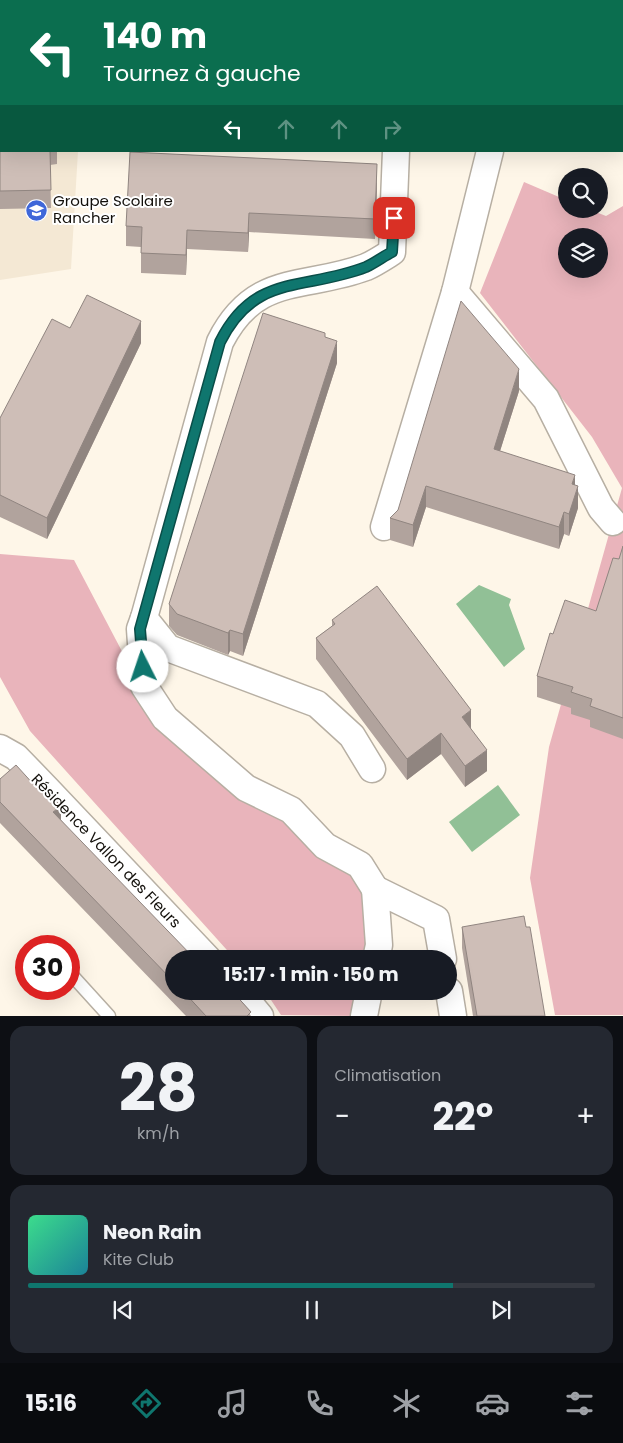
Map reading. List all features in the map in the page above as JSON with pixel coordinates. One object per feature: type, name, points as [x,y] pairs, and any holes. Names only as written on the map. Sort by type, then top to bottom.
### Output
[{"type":"street","points":[[377,950],[375,889],[360,865],[325,846],[291,810],[246,788],[165,718],[144,686],[140,629],[220,342],[230,323],[247,303],[273,290],[366,267],[392,252],[396,152]]},
{"type":"street","points":[[384,527],[455,292],[490,152]]},
{"type":"street","points":[[455,292],[546,399],[601,508],[613,522]]},
{"type":"street","points":[[144,618],[168,648],[233,670],[317,704],[352,736],[372,769]]},
{"type":"street","name":"Résidence Vallon des Fleurs","points":[[0,727],[8,753],[199,950]]},
{"type":"street","points":[[375,889],[436,919],[441,950]]},
{"type":"street","points":[[247,1000],[260,1016]]},
{"type":"street","points":[[364,1016],[367,1000]]},
{"type":"street","points":[[450,1000],[453,1016]]},
{"type":"lane","points":[[80,984],[109,1016]]},
{"type":"shaded area","name":"Groupe Scolaire Rancher","points":[[0,152],[78,152],[71,269],[0,280]]},
{"type":"shaded area","points":[[524,182],[558,197],[558,218],[608,218],[608,215],[623,206],[623,1015],[555,1015],[530,878],[549,747],[622,488],[592,437],[480,293]]},
{"type":"shaded area","points":[[0,554],[74,560],[126,659],[151,715],[288,818],[339,861],[365,892],[366,950],[227,950],[30,731],[0,677]]},
{"type":"shaded area","points":[[479,585],[511,599],[509,605],[525,649],[504,667],[456,604]]},
{"type":"shaded area","points":[[498,785],[520,815],[472,852],[449,822]]},
{"type":"shaded area","points":[[271,1000],[360,1000],[357,1016],[281,1015]]},
{"type":"building","points":[[0,152],[50,152],[51,190],[0,191]]},
{"type":"building","points":[[130,152],[377,164],[375,219],[249,213],[248,233],[187,230],[186,255],[141,253],[142,227],[126,226]]},
{"type":"building","points":[[87,295],[141,321],[47,518],[0,495],[0,418],[52,319],[70,328]]},
{"type":"building","points":[[461,301],[519,369],[494,449],[575,475],[572,484],[578,486],[569,514],[564,512],[559,527],[426,486],[413,525],[390,518],[398,510]]},
{"type":"building","points":[[263,313],[325,333],[325,337],[337,341],[243,634],[230,630],[228,633],[177,614],[169,604]]},
{"type":"building","points":[[623,546],[623,718],[590,706],[592,699],[571,692],[573,687],[537,676],[550,633],[553,634],[565,600],[596,611],[613,558],[619,559]]},
{"type":"building","points":[[377,586],[471,710],[462,717],[487,750],[465,766],[441,733],[407,759],[316,638],[335,624],[332,620]]},
{"type":"building","points":[[16,765],[36,787],[39,783],[61,806],[53,812],[186,950],[165,950],[165,973],[0,802],[0,779]]},
{"type":"building","points":[[524,916],[526,927],[530,927],[545,1016],[477,1016],[462,927]]},
{"type":"building","points":[[191,1000],[240,1000],[251,1012],[247,1016],[206,1016]]},
{"type":"place","name":"Groupe Scolaire Rancher","points":[[37,210]]},
{"type":"route","points":[[143,667],[140,629],[220,342],[230,323],[247,303],[273,290],[366,267],[392,252],[394,218]]}]
